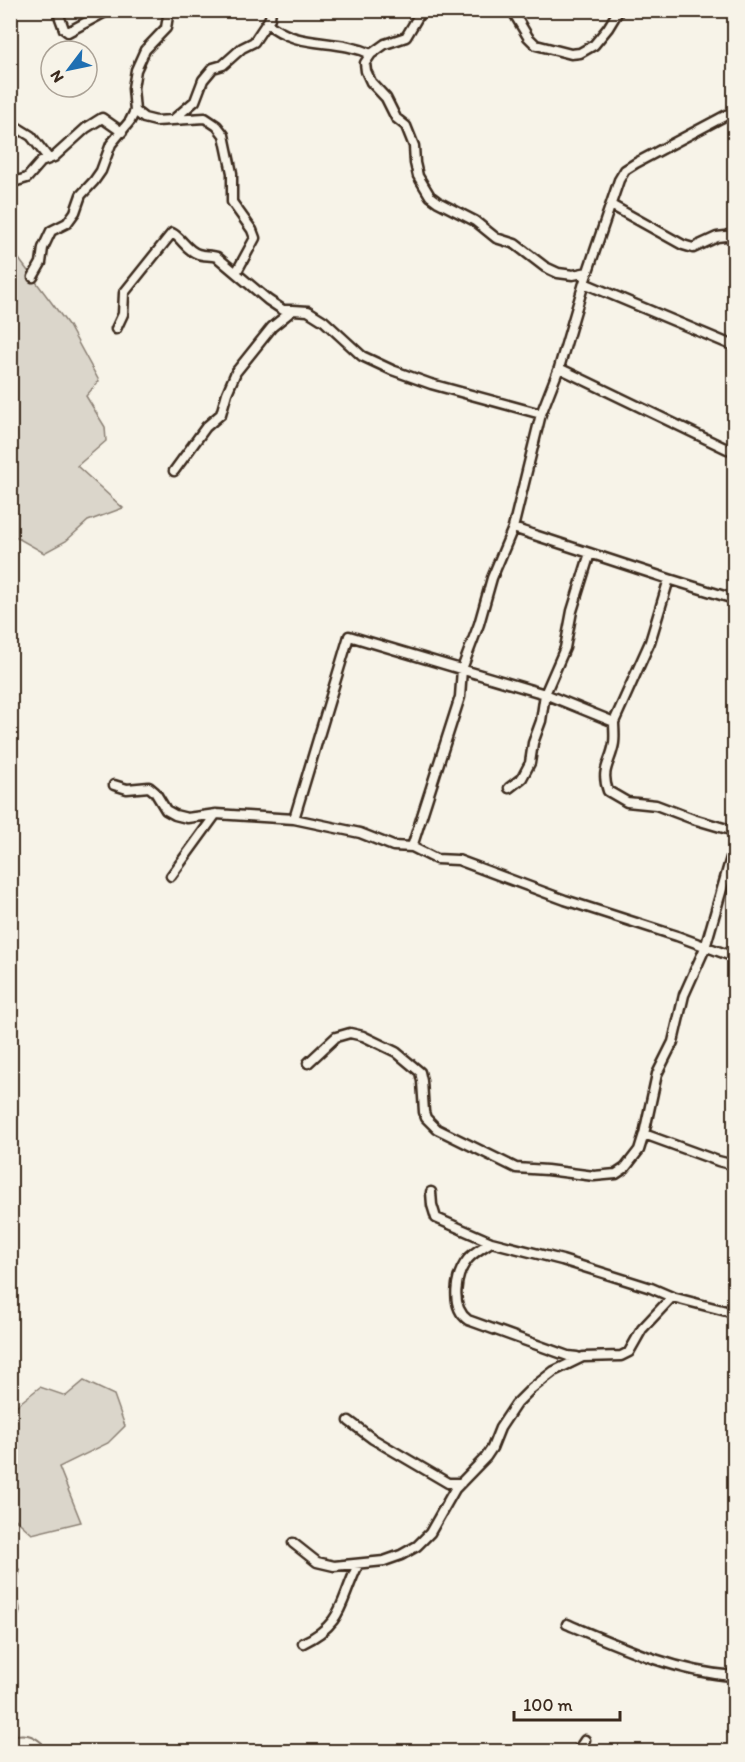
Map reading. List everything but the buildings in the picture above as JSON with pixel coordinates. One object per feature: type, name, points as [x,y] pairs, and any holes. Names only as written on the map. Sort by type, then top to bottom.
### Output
[{"type":"street","points":[[57,10],[64,29],[68,32],[109,10]]},
{"type":"street","points":[[33,277],[41,262],[51,231],[67,223],[75,212],[81,195],[94,181],[105,162],[111,144],[122,132],[135,111],[133,88],[136,70],[145,50],[166,28],[169,10]]},
{"type":"street","points":[[173,120],[195,101],[203,80],[213,68],[223,64],[242,48],[255,42],[267,23],[271,10]]},
{"type":"street","points":[[422,10],[406,37],[385,44],[371,54],[365,63],[371,81],[386,98],[396,118],[406,126],[414,146],[418,176],[430,196],[475,221],[496,238],[515,244],[545,267],[558,273],[573,275],[588,272]]},
{"type":"street","points":[[512,10],[528,37],[536,45],[571,54],[580,53],[594,45],[620,10]]},
{"type":"street","points":[[267,23],[283,34],[306,42],[341,44],[371,54]]},
{"type":"street","points":[[135,111],[144,118],[156,121],[205,118],[217,126],[224,135],[232,173],[232,202],[255,238],[236,273]]},
{"type":"street","points":[[412,847],[459,696],[462,669],[492,578],[513,528],[541,414],[559,368],[619,180],[625,171],[636,163],[735,111]]},
{"type":"street","points":[[10,183],[27,178],[41,162],[54,157],[86,128],[102,118],[122,132]]},
{"type":"street","points":[[10,130],[18,128],[31,136],[49,159]]},
{"type":"street","points":[[611,205],[683,245],[693,248],[717,237],[735,235]]},
{"type":"street","points":[[116,329],[123,314],[124,294],[172,233],[186,247],[198,254],[217,257],[267,300],[283,310],[308,311],[324,321],[362,356],[431,384],[541,414]]},
{"type":"street","points":[[584,284],[735,346]]},
{"type":"street","points":[[174,471],[206,427],[221,414],[236,372],[272,327],[293,310]]},
{"type":"street","points":[[559,368],[727,449],[735,450]]},
{"type":"street","points":[[513,528],[735,598]]},
{"type":"street","points":[[508,788],[522,778],[530,763],[533,742],[541,721],[545,694],[565,648],[572,611],[590,553]]},
{"type":"street","points":[[669,579],[650,642],[614,722],[614,742],[603,779],[608,791],[627,802],[656,806],[735,831]]},
{"type":"street","points":[[294,819],[349,636],[545,694],[614,722]]},
{"type":"street","points":[[114,785],[127,789],[149,787],[155,792],[166,810],[187,818],[216,814],[294,819],[360,833],[393,846],[412,847],[436,859],[458,860],[565,900],[735,957]]},
{"type":"street","points":[[171,876],[216,814]]},
{"type":"street","points":[[309,1063],[336,1038],[350,1033],[377,1042],[396,1052],[420,1072],[424,1112],[430,1123],[437,1129],[516,1168],[594,1176],[616,1174],[633,1160],[644,1134],[657,1074],[673,1042],[684,995],[705,948],[735,847]]},
{"type":"street","points":[[644,1134],[718,1161],[735,1164]]},
{"type":"street","points":[[431,1192],[436,1218],[492,1242],[561,1260],[651,1288],[672,1297],[735,1313]]},
{"type":"street","points":[[492,1242],[467,1260],[455,1286],[458,1296],[457,1308],[461,1315],[468,1320],[568,1356],[621,1356],[629,1352],[642,1329],[672,1297]]},
{"type":"street","points":[[293,1543],[317,1562],[334,1566],[358,1565],[393,1558],[417,1546],[430,1533],[455,1489],[486,1457],[500,1428],[516,1404],[554,1371],[583,1357]]},
{"type":"street","points":[[349,1421],[374,1439],[448,1482],[461,1483]]},
{"type":"street","points":[[303,1643],[317,1637],[332,1624],[342,1607],[348,1585],[358,1565]]},
{"type":"street","points":[[567,1624],[688,1670],[735,1676]]},
{"type":"street","points":[[577,1752],[585,1740]]},
{"type":"shaded area","points":[[10,247],[69,326],[99,381],[86,396],[105,427],[106,441],[77,466],[123,508],[88,521],[66,541],[44,553],[16,537],[11,544]]},
{"type":"shaded area","points":[[84,1381],[114,1395],[125,1426],[108,1443],[59,1467],[81,1522],[32,1534],[11,1515],[11,1410],[40,1387],[66,1396]]},
{"type":"waterway","points":[[10,1564],[20,1570],[14,1590],[20,1609],[16,1619],[10,1624]]},
{"type":"waterway","points":[[10,1736],[31,1736],[42,1743],[42,1752]]}]
